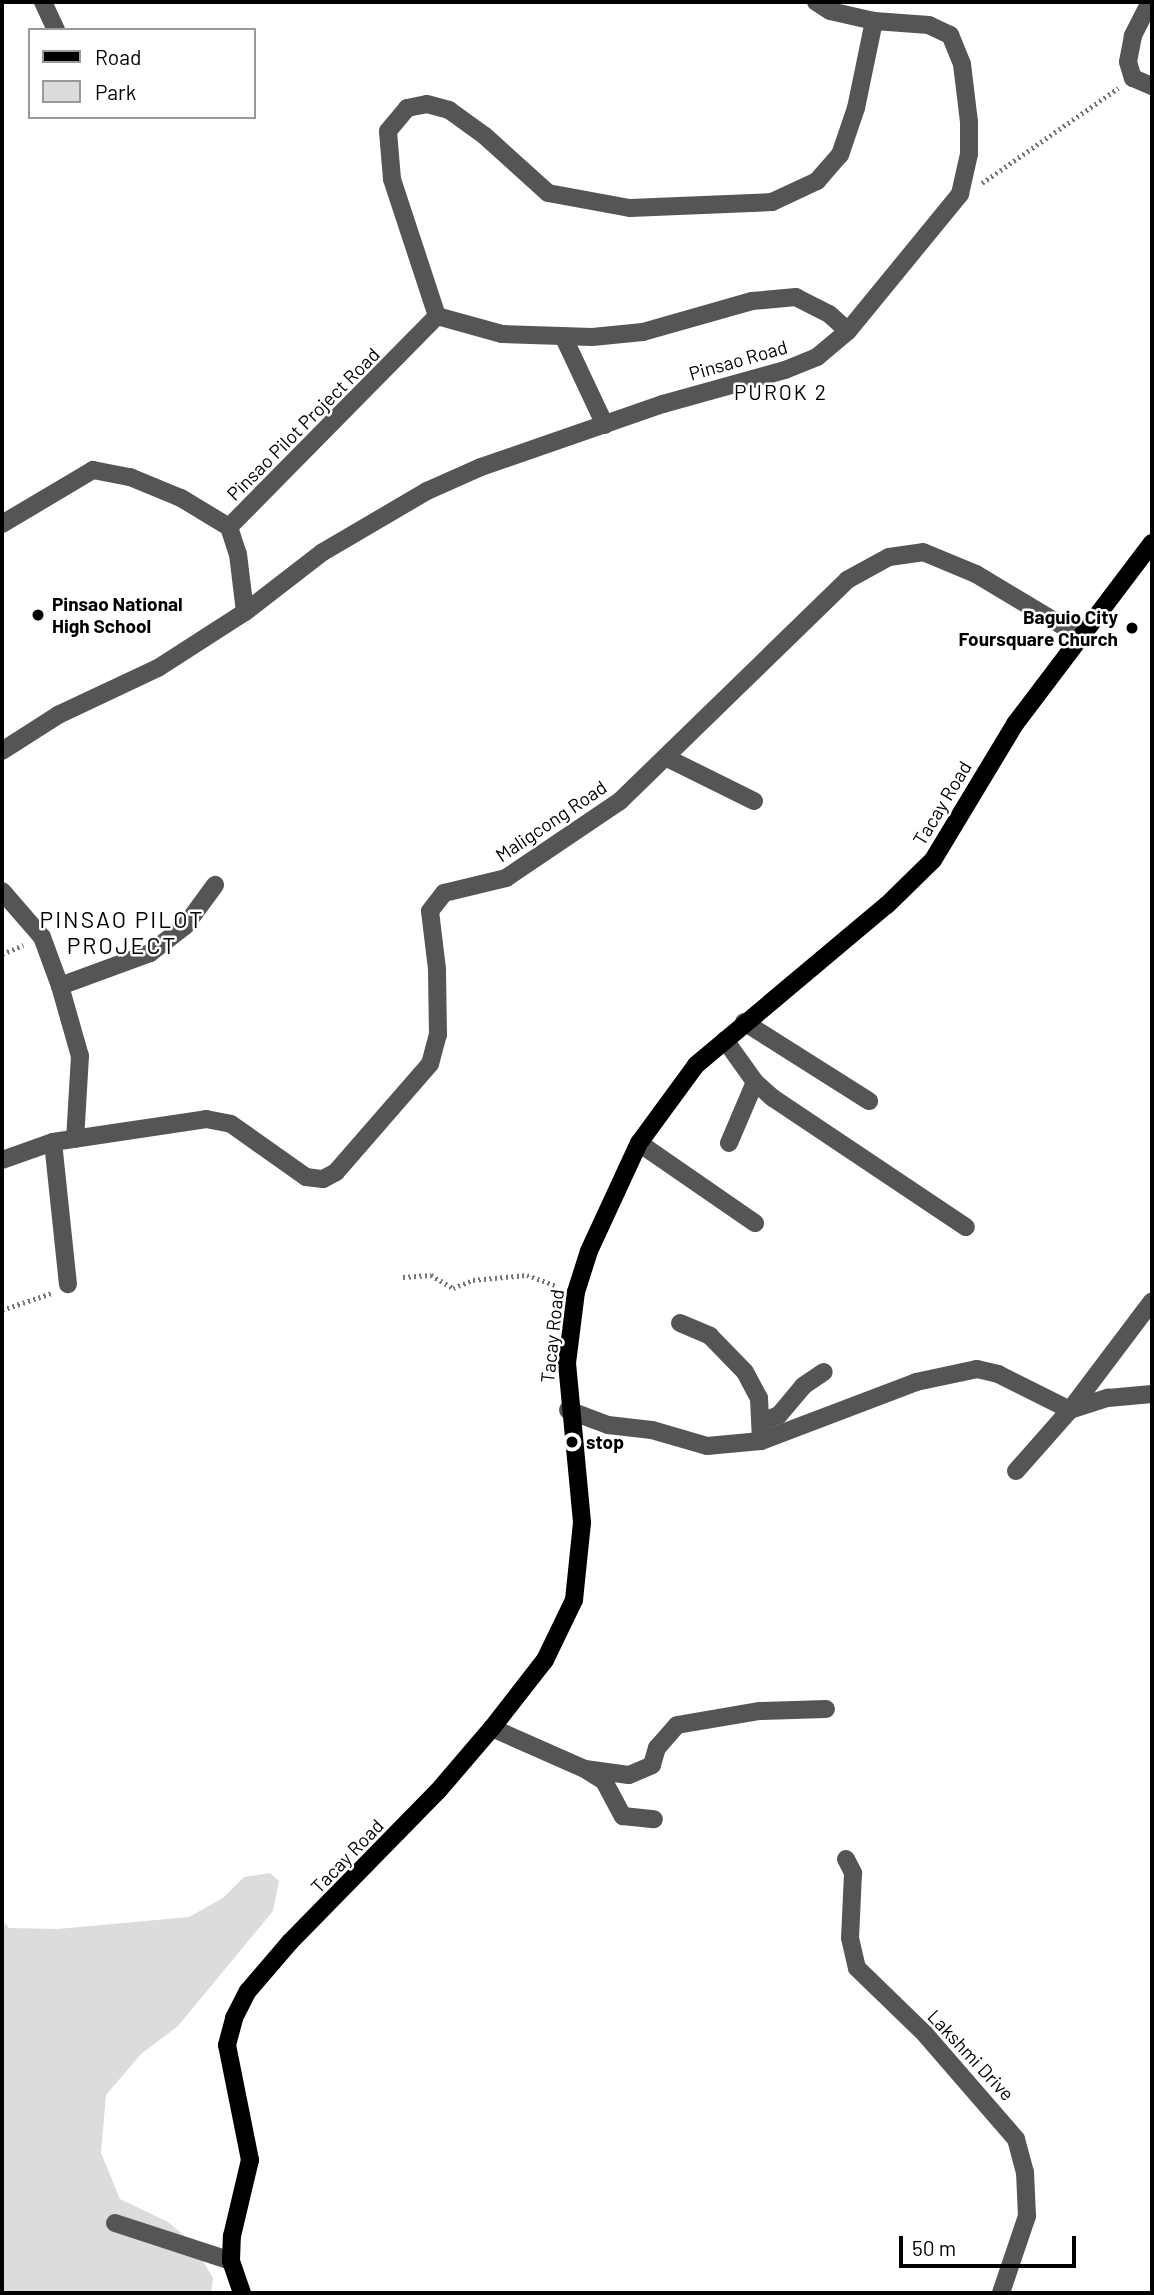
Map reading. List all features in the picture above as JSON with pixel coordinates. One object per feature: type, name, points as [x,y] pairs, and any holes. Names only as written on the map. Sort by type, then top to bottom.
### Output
[{"type":"main road","name":"Tacay Road","points":[[242,2293],[231,2261],[250,2160],[227,2045],[234,2018],[248,1991],[290,1942],[438,1791],[492,1728],[545,1660],[573,1600],[582,1522],[568,1410],[567,1363],[576,1292],[589,1251],[639,1143],[696,1065],[744,1022],[887,905],[933,860],[1015,723],[1078,635],[1152,543]]},
{"type":"street","points":[[43,2],[55,28]]},
{"type":"street","name":"Pinsao Road","points":[[245,612],[323,552],[427,491],[481,467],[663,404],[785,370],[817,357],[848,331],[960,194],[969,155],[963,75],[950,35],[929,24],[874,21],[830,11],[816,2]]},
{"type":"street","points":[[1150,2],[1133,36],[1129,62],[1133,78],[1152,86]]},
{"type":"street","points":[[848,331],[829,314],[796,296],[752,301],[643,332],[564,338],[502,334],[437,316],[387,153],[388,131],[407,108],[427,104],[449,110],[548,193],[630,208],[772,202],[817,181],[839,155],[856,108],[874,21]]},
{"type":"street","name":"Pinsao Pilot Project Road","points":[[2,524],[93,470],[130,477],[181,498],[229,527],[437,316]]},
{"type":"street","points":[[564,338],[605,425]]},
{"type":"street","points":[[2,751],[58,715],[158,668],[245,612],[238,554],[229,527]]},
{"type":"street","name":"Maligcong Road","points":[[2,1160],[53,1142],[206,1119],[231,1124],[306,1177],[323,1179],[336,1171],[430,1064],[438,1035],[437,969],[430,911],[444,893],[506,878],[620,800],[667,758],[847,580],[889,557],[923,552],[976,574],[1078,635]]},
{"type":"street","points":[[667,758],[754,801]]},
{"type":"street","points":[[60,986],[149,953],[185,926],[215,885]]},
{"type":"street","points":[[2,891],[42,937],[60,986],[80,1056],[75,1139]]},
{"type":"street","points":[[744,1022],[869,1101]]},
{"type":"street","points":[[725,1040],[755,1082],[966,1227]]},
{"type":"street","points":[[729,1143],[755,1082]]},
{"type":"street","points":[[53,1142],[68,1284]]},
{"type":"street","points":[[639,1143],[755,1223]]},
{"type":"street","points":[[1016,1471],[1070,1409],[1152,1301]]},
{"type":"street","points":[[680,1323],[710,1336],[745,1372],[759,1398],[761,1441]]},
{"type":"street","points":[[568,1410],[608,1425],[652,1430],[707,1446],[761,1441],[916,1382],[977,1368],[998,1374],[1070,1409],[1108,1398],[1152,1394]]},
{"type":"street","points":[[761,1422],[779,1415],[803,1386],[824,1372]]},
{"type":"street","points":[[585,1769],[629,1776],[652,1765],[657,1748],[677,1725],[760,1710],[826,1709]]},
{"type":"street","points":[[492,1728],[585,1769],[604,1781],[623,1816],[654,1819]]},
{"type":"street","name":"Lakshmi Drive","points":[[846,1859],[853,1874],[850,1938],[857,1968],[925,2034],[1016,2139],[1025,2172],[1027,2216],[1001,2293]]},
{"type":"street","points":[[115,2222],[231,2261]]},
{"type":"path","points":[[974,186],[999,175],[1104,96]]},
{"type":"path","points":[[403,1277],[431,1275],[453,1288],[473,1280],[527,1275],[569,1290]]},
{"type":"path","points":[[2,1310],[37,1300],[68,1284]]},
{"type":"green space","points":[[270,1873],[279,1881],[273,1911],[178,2026],[141,2054],[106,2095],[101,2153],[120,2199],[168,2222],[192,2242],[213,2278],[211,2293],[2,2293],[2,1920],[9,1928],[58,1929],[189,1917],[223,1898],[244,1877]]},
{"type":"place","name":"Pinsao National High School","points":[[38,615]]},
{"type":"place","name":"Baguio City Foursquare Church","points":[[1132,628]]},
{"type":"place","name":"stop","points":[[572,1442]]},
{"type":"district","name":"PUROK 2","points":[[781,392]]},
{"type":"district","name":"PINSAO PILOT PROJECT","points":[[122,932]]}]
